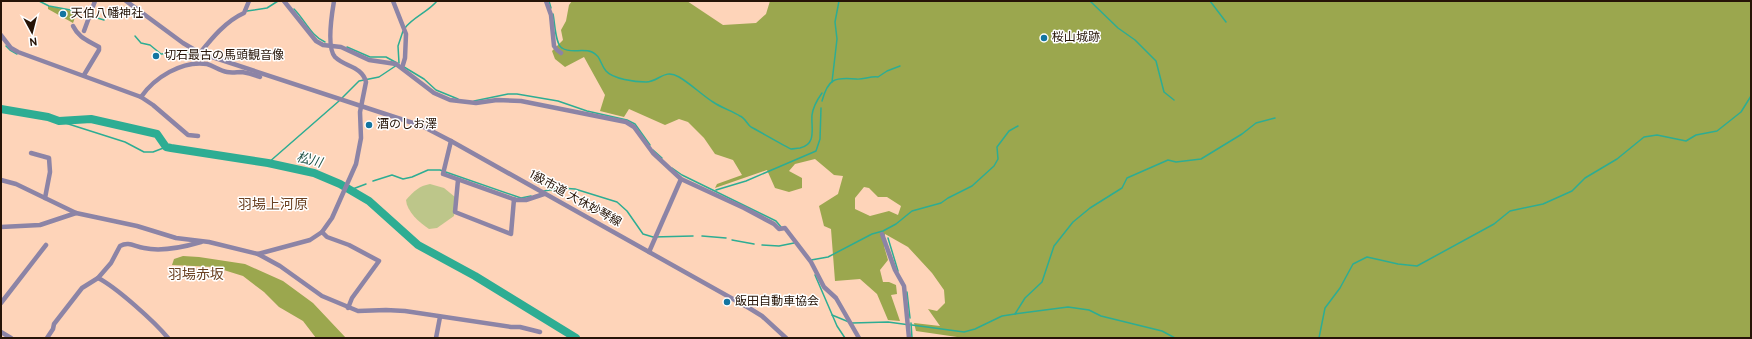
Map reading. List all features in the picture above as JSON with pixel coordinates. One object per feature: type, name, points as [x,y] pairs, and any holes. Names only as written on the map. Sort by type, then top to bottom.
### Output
[{"type":"street","points":[[84,31],[95,1]]},
{"type":"street","points":[[126,1],[183,43],[200,53],[272,78]]},
{"type":"street","points":[[200,53],[212,38],[233,19],[244,13],[249,1]]},
{"type":"street","points":[[284,1],[316,41],[323,45],[341,47],[369,60],[400,66],[434,93],[450,100],[476,103],[497,100],[521,101],[626,122],[634,127],[653,153],[681,179],[737,205],[774,224],[779,229],[785,228],[810,260],[824,287],[836,298],[859,338]]},
{"type":"street","points":[[258,254],[310,240],[322,232],[332,218],[352,174],[360,141],[359,118],[366,80],[361,72],[334,56],[331,46],[334,1]]},
{"type":"street","points":[[393,1],[405,31],[400,66]]},
{"type":"street","points":[[546,1],[551,15],[554,46],[561,53]]},
{"type":"street","points":[[73,26],[80,37],[99,47],[99,50],[84,75]]},
{"type":"street","points":[[1,35],[10,48],[141,97],[153,104],[188,135],[198,136]]},
{"type":"street","points":[[141,97],[153,82],[172,70],[193,64],[208,64],[226,72],[244,72],[272,78]]},
{"type":"street","name":"1級市道 大休妙琴線","points":[[272,78],[422,126],[762,316],[786,338]]},
{"type":"street","points":[[451,141],[443,174],[514,199],[526,200],[544,194]]},
{"type":"street","points":[[31,153],[49,158],[50,172],[45,198]]},
{"type":"street","points":[[649,252],[681,179]]},
{"type":"street","points":[[1,180],[16,184],[76,213],[137,226],[176,238],[205,241],[258,254],[280,266],[322,296],[358,311],[386,310],[520,327],[540,332]]},
{"type":"street","points":[[458,180],[455,212],[512,234],[514,199]]},
{"type":"street","points":[[2,227],[40,225],[76,213]]},
{"type":"street","points":[[322,232],[327,237],[349,245],[379,261],[352,298],[348,308]]},
{"type":"street","points":[[882,234],[895,270],[904,286],[909,325],[909,338]]},
{"type":"street","points":[[47,338],[53,329],[54,324],[78,292],[98,278],[111,263],[117,248],[123,244],[130,243],[144,249],[161,249],[205,241]]},
{"type":"street","points":[[1,303],[46,245]]},
{"type":"street","points":[[98,278],[108,283],[155,324],[168,338]]},
{"type":"street","points":[[436,338],[440,317]]},
{"type":"street","points":[[1,332],[11,338]]},
{"type":"green space","points":[[572,1],[687,1],[723,25],[756,23],[766,14],[770,1],[1751,1],[1751,338],[964,338],[916,331],[914,323],[940,326],[928,309],[937,311],[945,303],[944,290],[932,273],[908,247],[885,234],[884,246],[888,260],[880,270],[883,282],[889,282],[896,285],[897,294],[891,295],[900,321],[888,320],[877,294],[860,279],[835,281],[831,229],[824,226],[819,206],[838,194],[843,176],[834,175],[815,159],[795,164],[789,171],[802,178],[802,188],[789,192],[775,188],[767,170],[715,188],[717,184],[742,175],[733,160],[715,154],[704,138],[688,122],[679,119],[665,125],[629,109],[624,117],[600,111],[605,95],[584,57],[565,67],[555,59],[552,51],[563,40],[561,30],[566,21],[569,5]],"holes":[[[864,187],[869,188],[878,197],[887,197],[901,206],[898,215],[889,211],[870,216],[855,209],[855,198]]]},
{"type":"green space","points":[[48,6],[77,12],[73,23],[48,9]]},
{"type":"green space","points":[[430,184],[444,188],[455,197],[454,216],[437,228],[429,229],[411,213],[406,200],[417,189]]},
{"type":"green space","points":[[183,256],[245,264],[283,281],[313,303],[346,338],[316,338],[303,321],[279,307],[264,292],[243,276],[214,267],[172,265],[174,259]]},
{"type":"waterway","points":[[39,1],[49,6],[76,11]]},
{"type":"waterway","points":[[247,11],[267,8],[278,1]]},
{"type":"waterway","points":[[405,28],[437,1]]},
{"type":"waterway","points":[[549,1],[551,8]]},
{"type":"waterway","points":[[832,82],[837,39],[835,22],[839,1]]},
{"type":"waterway","points":[[1090,1],[1118,28],[1135,40],[1156,61],[1164,92],[1174,100]]},
{"type":"waterway","points":[[1210,1],[1226,22]]},
{"type":"waterway","points":[[294,9],[312,32],[325,42]]},
{"type":"waterway","points":[[82,13],[86,14]]},
{"type":"waterway","points":[[553,14],[558,42],[565,50],[592,52],[599,58],[609,74],[624,80],[646,82],[669,74],[679,77],[713,102],[742,117],[751,127],[791,149],[800,148],[809,143],[812,135],[812,115],[822,93]]},
{"type":"waterway","points":[[91,16],[104,20]]},
{"type":"waterway","points":[[399,63],[398,46],[403,31]]},
{"type":"waterway","points":[[135,36],[141,43],[150,45],[161,54],[191,52]]},
{"type":"waterway","points":[[6,46],[17,54]]},
{"type":"waterway","points":[[347,47],[370,57],[386,57],[397,63]]},
{"type":"waterway","points":[[342,98],[359,81],[379,77],[397,65]]},
{"type":"waterway","points":[[822,101],[827,88],[837,79],[878,77],[887,71],[900,66]]},
{"type":"waterway","points":[[404,67],[424,79],[436,90],[458,99]]},
{"type":"waterway","points":[[474,101],[508,94],[517,94],[558,101],[587,111],[627,120],[635,124],[650,145]]},
{"type":"waterway","points":[[1319,338],[1325,308],[1340,288],[1353,264],[1367,257],[1398,264],[1417,266],[1494,224],[1510,211],[1543,204],[1572,191],[1585,178],[1617,159],[1644,137],[1657,135],[1686,141],[1696,135],[1717,131],[1741,112],[1751,96]]},
{"type":"waterway","points":[[268,163],[339,101]]},
{"type":"waterway","points":[[716,190],[746,181],[816,151],[820,139],[821,108]]},
{"type":"waterway","name":"松川","points":[[1,109],[48,117],[59,121],[91,119],[157,134],[166,147],[268,163],[314,173],[340,184],[369,201],[418,245],[475,276],[576,338]]},
{"type":"waterway","points":[[912,325],[964,332],[975,329],[1002,316],[1015,314],[1025,298],[1042,282],[1054,246],[1073,222],[1090,208],[1122,188],[1127,178],[1168,160],[1176,162],[1201,159],[1242,134],[1256,123],[1275,118]]},
{"type":"waterway","points":[[59,121],[125,142],[144,152],[153,152],[166,147]]},
{"type":"waterway","points":[[811,260],[828,257],[872,234],[883,231],[896,224],[912,211],[941,203],[972,186],[994,166],[998,159],[997,147],[1009,131],[1018,126]]},
{"type":"waterway","points":[[653,150],[662,158]]},
{"type":"waterway","points":[[672,168],[682,175],[776,221],[781,227]]},
{"type":"waterway","points":[[373,181],[392,175],[403,179],[428,170],[440,170],[521,198],[531,196]]},
{"type":"waterway","points":[[350,190],[366,184]]},
{"type":"waterway","points":[[544,191],[561,188],[575,189],[617,202],[627,211],[643,234],[653,237],[693,236]]},
{"type":"waterway","points":[[702,236],[726,238]]},
{"type":"waterway","points":[[888,238],[898,271]]},
{"type":"waterway","points":[[732,240],[754,244]]},
{"type":"waterway","points":[[762,245],[779,246],[794,243]]},
{"type":"waterway","points":[[815,275],[837,326],[845,338]]},
{"type":"waterway","points":[[907,292],[910,318]]},
{"type":"waterway","points":[[1015,314],[1068,307],[1089,310],[1101,316],[1162,331],[1175,338]]},
{"type":"waterway","points":[[832,315],[849,322]]},
{"type":"waterway","points":[[852,323],[888,322],[910,325]]},
{"type":"waterway","points":[[911,323],[912,338]]},
{"type":"place","name":"天伯八幡神社","points":[[63,14]]},
{"type":"place","name":"桜山城跡","points":[[1044,38]]},
{"type":"place","name":"切石最古の馬頭観音像","points":[[156,56]]},
{"type":"place","name":"酒のしお澤","points":[[369,125]]},
{"type":"place","name":"飯田自動車協会","points":[[727,302]]},
{"type":"district","name":"羽場上河原","points":[[273,205]]},
{"type":"district","name":"羽場赤坂","points":[[196,275]]}]
